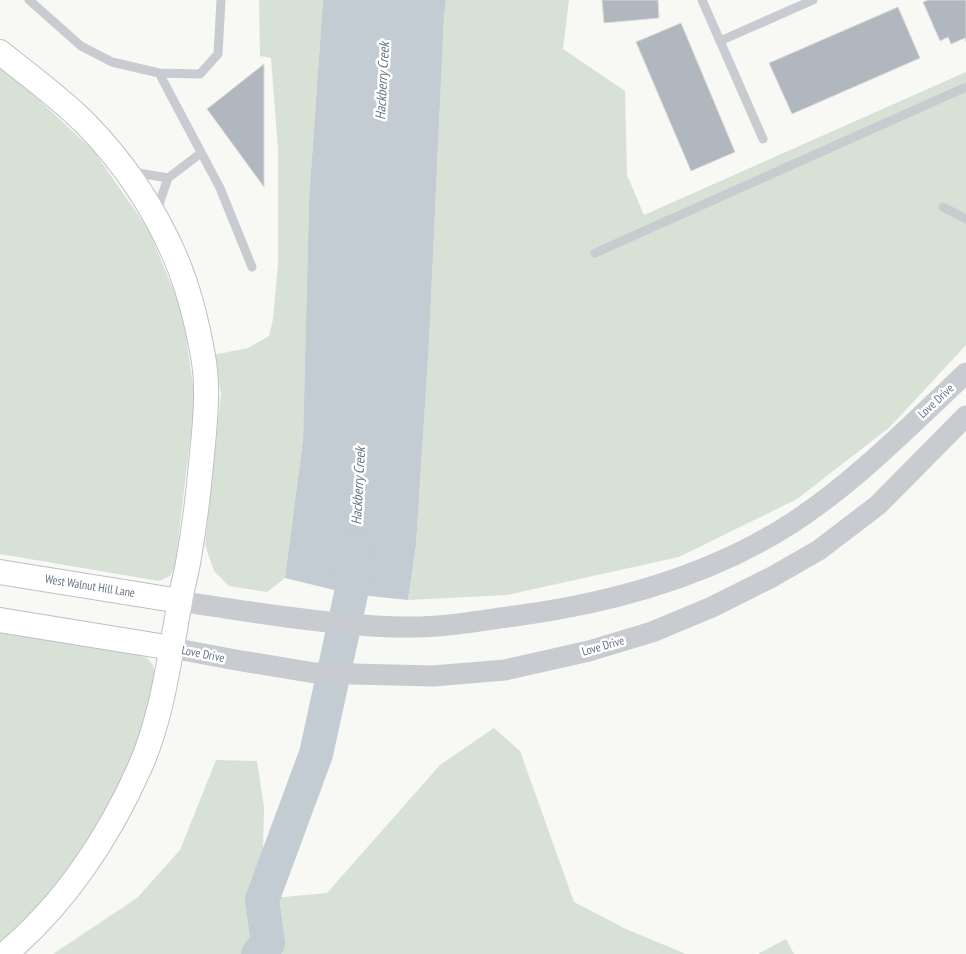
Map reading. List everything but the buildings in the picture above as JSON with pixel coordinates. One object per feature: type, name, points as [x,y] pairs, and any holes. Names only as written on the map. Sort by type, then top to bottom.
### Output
[{"type":"main road","points":[[0,52],[86,124],[141,191],[158,220],[175,256],[191,302],[204,358],[206,418],[189,557],[161,707],[141,766],[114,820],[92,856],[60,898],[4,954]]},
{"type":"main road","name":"West Walnut Hill Lane","points":[[0,572],[180,601]]},
{"type":"main road","points":[[0,620],[172,648]]},
{"type":"street","name":"Love Drive","points":[[180,601],[322,622],[404,628],[474,623],[542,613],[682,578],[745,550],[793,522],[842,485],[896,439],[966,373]]},
{"type":"street","name":"Love Drive","points":[[172,648],[314,673],[434,676],[505,670],[589,651],[652,632],[712,607],[772,577],[819,550],[878,505],[966,416]]},
{"type":"lane","points":[[29,0],[81,46],[112,62],[159,73],[200,74],[218,54],[221,0]]},
{"type":"lane","points":[[702,0],[763,139]]},
{"type":"lane","points":[[720,41],[812,0]]},
{"type":"lane","points":[[159,73],[220,188],[252,267]]},
{"type":"lane","points":[[595,253],[966,87]]},
{"type":"lane","points":[[158,220],[160,201],[168,178],[201,153]]},
{"type":"lane","points":[[124,170],[154,177],[168,178]]},
{"type":"lane","points":[[943,207],[966,219]]},
{"type":"shaded area","points":[[259,0],[323,0],[309,200],[303,440],[285,578],[267,592],[229,586],[214,571],[205,545],[221,393],[213,355],[248,348],[269,336],[273,319],[278,264],[278,149],[271,58],[260,56]]},
{"type":"shaded area","points":[[446,0],[569,0],[563,49],[625,91],[627,175],[644,215],[966,72],[966,345],[890,427],[797,499],[679,557],[507,595],[408,600],[416,545],[429,342]]},
{"type":"shaded area","points":[[0,64],[93,150],[148,229],[182,310],[195,399],[175,566],[170,576],[159,581],[0,554]]},
{"type":"shaded area","points":[[0,633],[136,654],[147,658],[153,665],[155,674],[150,700],[133,755],[110,810],[55,888],[12,934],[0,943]]},
{"type":"shaded area","points":[[494,728],[520,751],[574,902],[626,929],[686,954],[53,954],[137,898],[180,850],[216,760],[257,761],[264,807],[262,899],[327,893],[440,765]]},
{"type":"shaded area","points":[[786,939],[794,954],[758,954]]},
{"type":"water","points":[[323,0],[446,0],[429,342],[416,545],[408,600],[351,594],[285,578],[303,440],[309,200]]},
{"type":"waterway","name":"Hackberry Creek","points":[[258,954],[268,943],[262,900],[316,754],[351,594],[354,547]]}]
